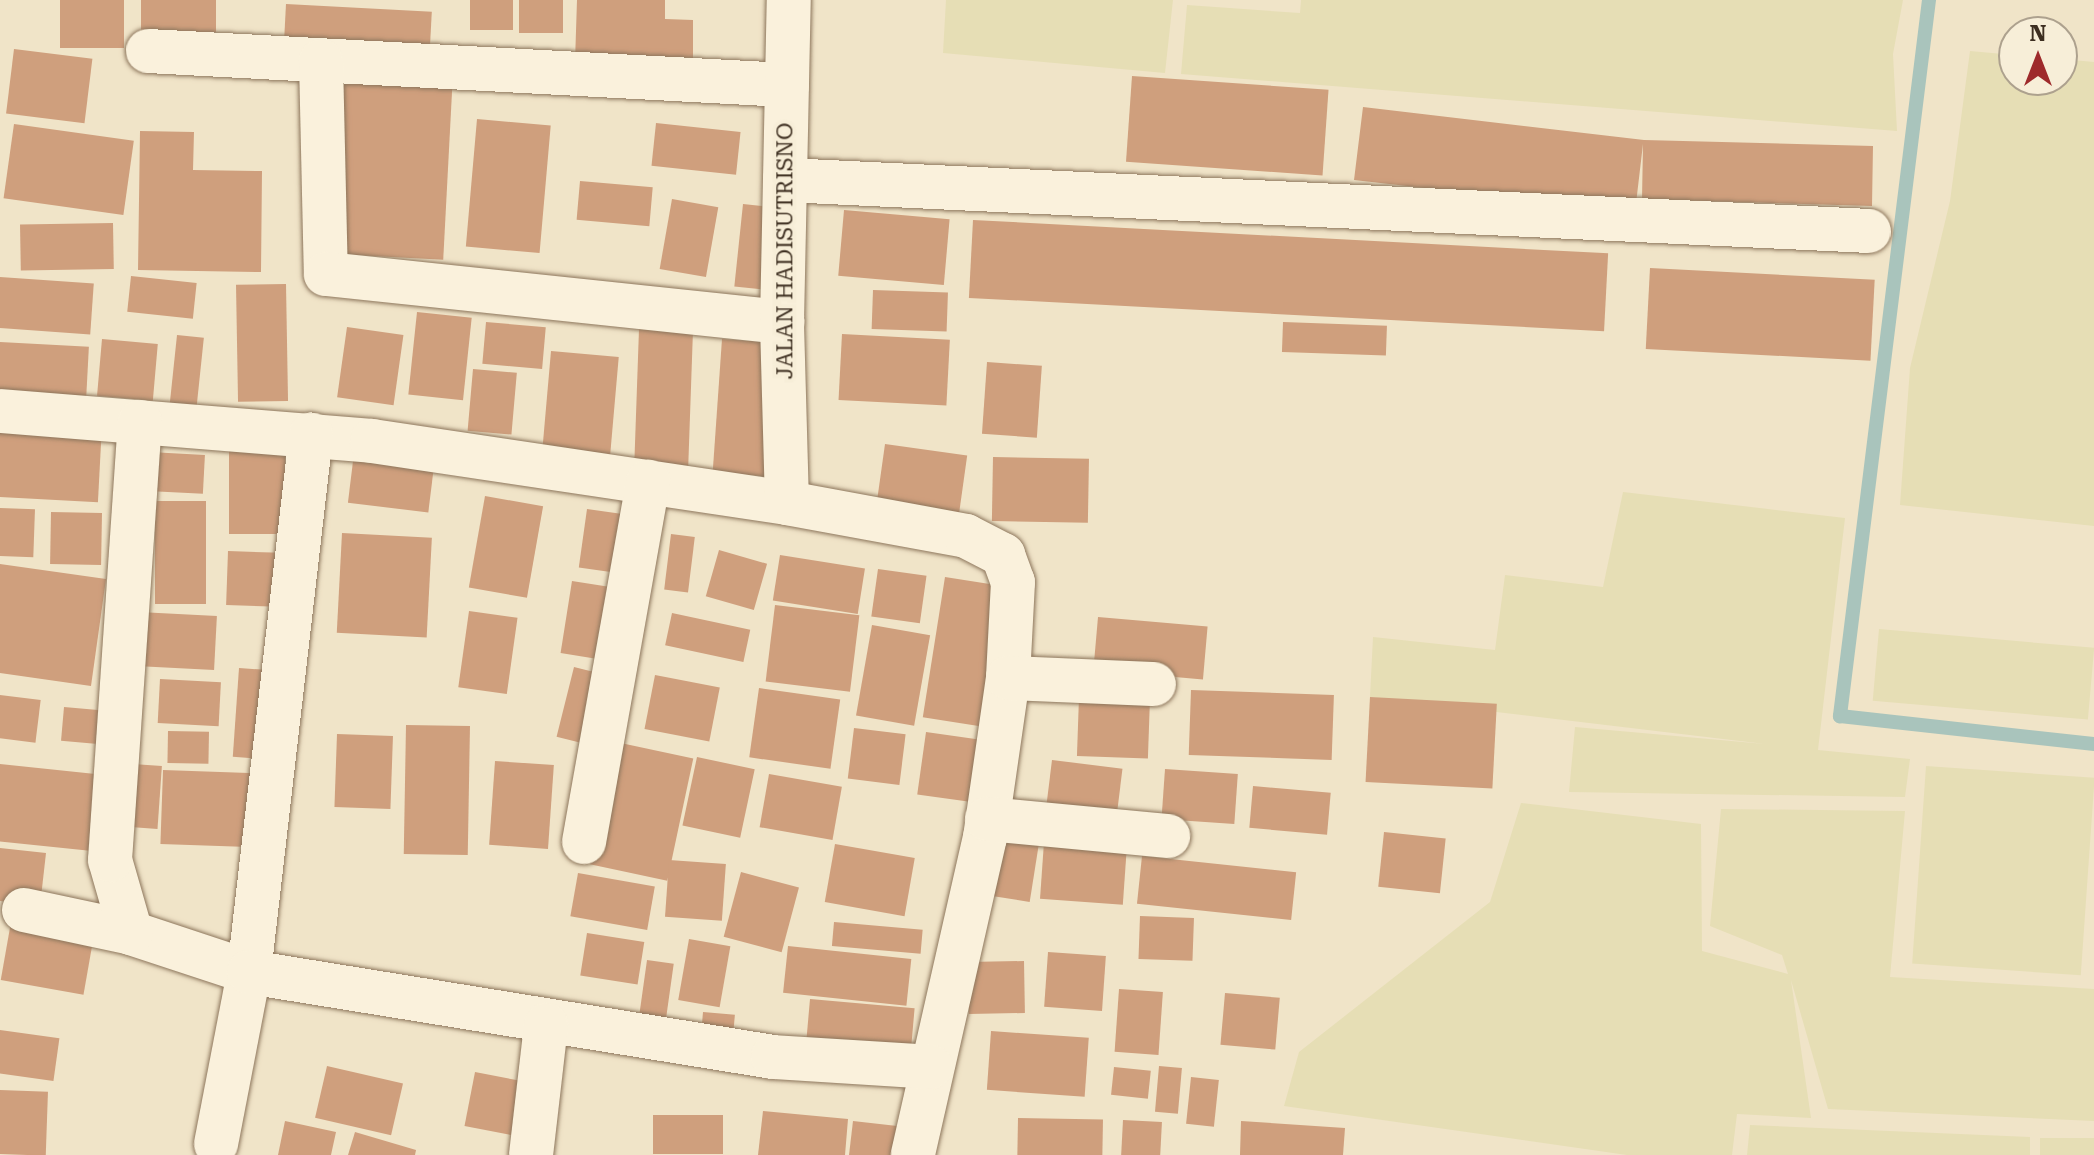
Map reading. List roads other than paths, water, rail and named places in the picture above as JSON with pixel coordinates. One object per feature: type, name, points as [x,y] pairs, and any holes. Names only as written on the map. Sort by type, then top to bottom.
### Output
[{"type":"street","name":"JALAN HADISUTRISNO","points":[[787,503],[782,322],[789,0]]},
{"type":"street","points":[[148,51],[787,85]]},
{"type":"street","points":[[321,61],[326,274],[782,322]]},
{"type":"street","points":[[785,180],[1869,231]]},
{"type":"street","points":[[0,411],[311,435],[648,482],[787,503],[966,536],[1003,555],[1013,582],[1008,678],[987,819],[913,1155]]},
{"type":"street","points":[[131,933],[110,860],[140,422]]},
{"type":"street","points":[[216,1144],[249,972],[311,435]]},
{"type":"street","points":[[584,842],[648,482]]},
{"type":"street","points":[[1008,678],[1154,684]]},
{"type":"street","points":[[987,819],[1168,836]]},
{"type":"street","points":[[24,910],[131,933],[249,972],[546,1025],[773,1057],[931,1067]]},
{"type":"street","points":[[531,1155],[546,1025]]},
{"type":"waterway","points":[[1929,0],[1840,716],[2094,744]]}]
